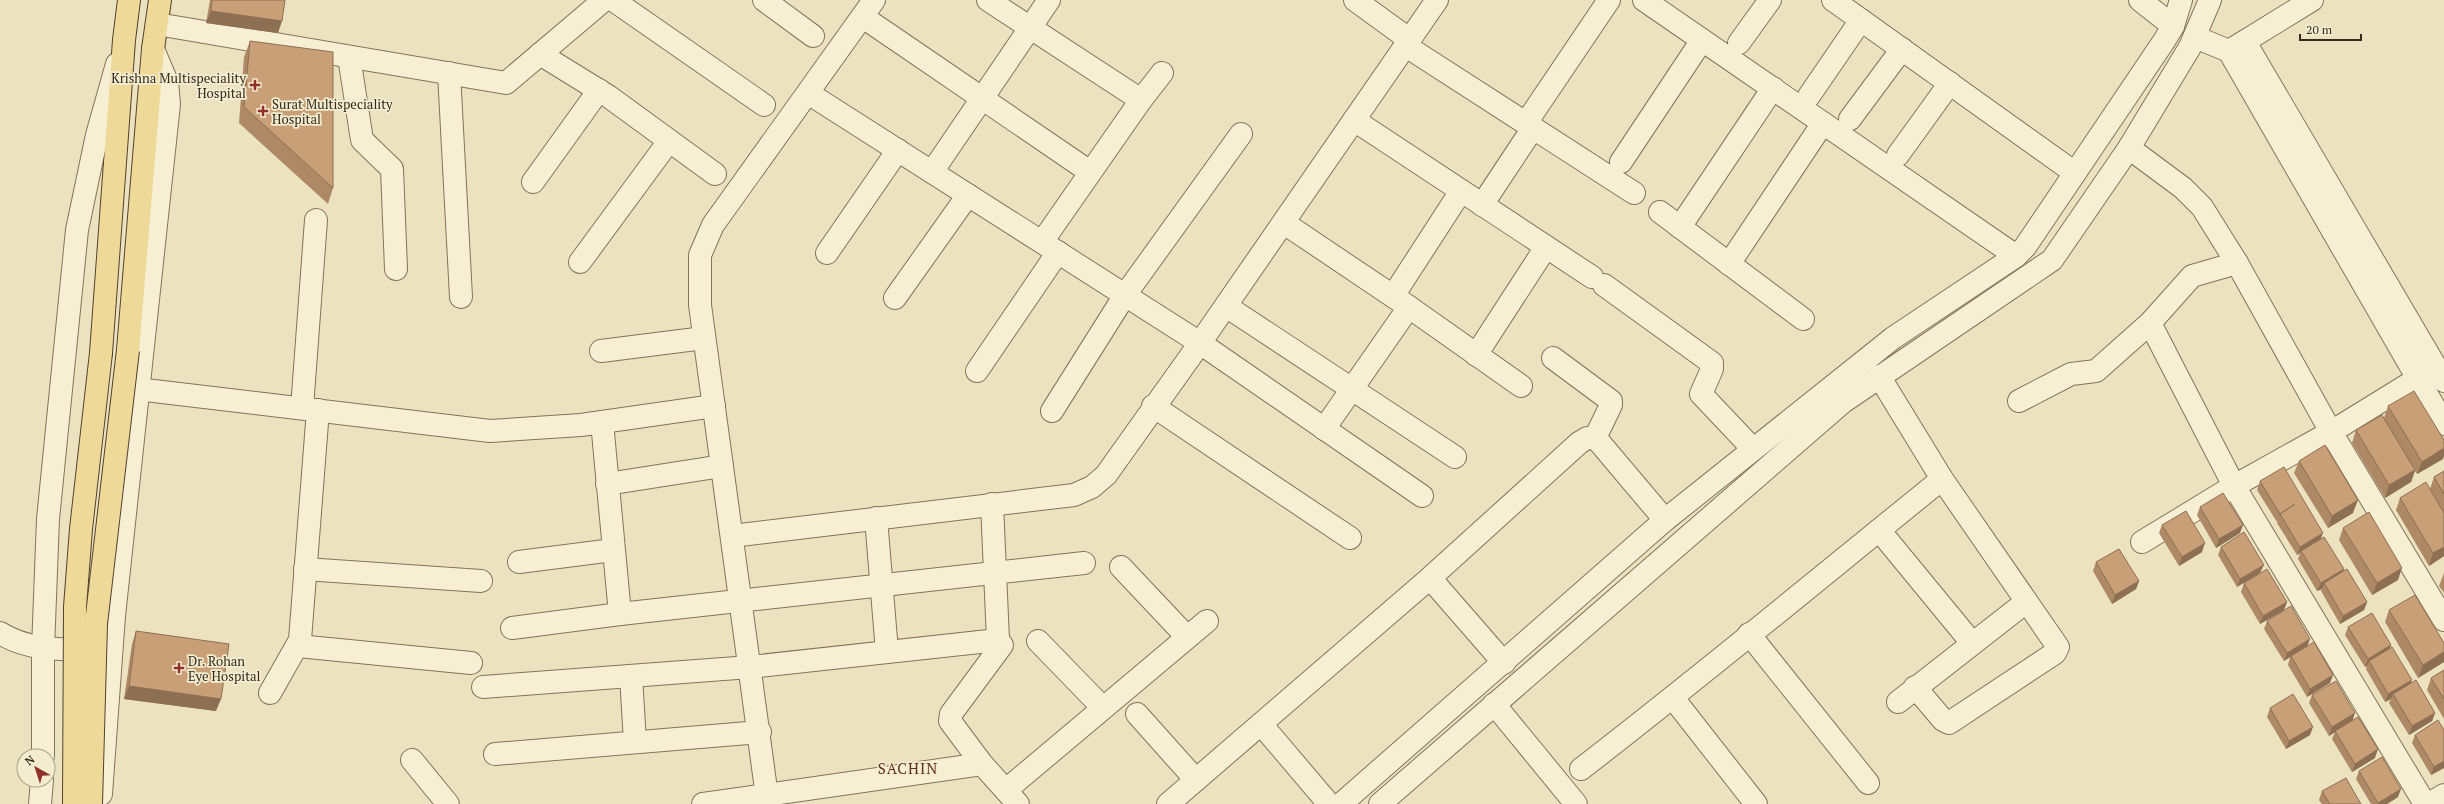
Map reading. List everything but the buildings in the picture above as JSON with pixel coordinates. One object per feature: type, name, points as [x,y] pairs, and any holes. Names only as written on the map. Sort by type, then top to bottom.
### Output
[{"type":"main road","points":[[74,804],[75,607],[101,353],[125,33],[129,0]]},
{"type":"main road","points":[[91,804],[96,624],[128,350],[155,34],[160,0]]},
{"type":"main road","points":[[125,33],[155,34]]},
{"type":"main road","points":[[116,157],[144,158]]},
{"type":"street","points":[[101,804],[111,650],[137,388],[169,104],[167,82],[155,34],[349,57],[506,83],[604,0]]},
{"type":"street","points":[[614,0],[764,105]]},
{"type":"street","points":[[764,0],[813,36]]},
{"type":"street","points":[[988,0],[1141,100]]},
{"type":"street","points":[[932,172],[1049,0]]},
{"type":"street","points":[[1355,0],[1408,43],[1529,125],[1634,193]]},
{"type":"street","points":[[732,536],[1074,494],[1092,487],[1106,476],[1153,406],[1226,306],[1437,0]]},
{"type":"street","points":[[1482,205],[1529,125],[1609,0]]},
{"type":"street","points":[[1739,44],[1770,0]]},
{"type":"street","points":[[1833,0],[2075,173]]},
{"type":"street","points":[[2140,0],[2173,26]]},
{"type":"street","points":[[1341,804],[1504,664],[1666,520],[1753,449],[1913,325],[2016,256],[2025,247],[2173,26],[2180,0]]},
{"type":"street","points":[[1380,804],[1843,402],[1879,376],[2052,260],[2129,148],[2195,36],[2210,0]]},
{"type":"street","points":[[2237,46],[2312,0]]},
{"type":"street","points":[[1656,3],[1702,40],[2016,256]]},
{"type":"street","points":[[768,800],[760,732],[700,305],[700,255],[710,233],[869,8],[982,99],[1090,172]]},
{"type":"street","points":[[1809,96],[1861,20]]},
{"type":"street","points":[[43,748],[43,649],[48,519],[77,230],[97,135],[125,33]]},
{"type":"street","points":[[2142,542],[2234,486],[2332,432],[2417,380],[2441,370],[2237,46],[2195,36]]},
{"type":"street","points":[[1621,162],[1702,40]]},
{"type":"street","points":[[2237,46],[2417,380],[2444,424]]},
{"type":"street","points":[[1850,119],[1902,49]]},
{"type":"street","points":[[540,54],[599,90],[715,174]]},
{"type":"street","points":[[349,57],[362,140],[382,156],[392,169],[396,269]]},
{"type":"street","points":[[448,73],[461,298]]},
{"type":"street","points":[[977,371],[1050,247],[1090,172],[1162,73]]},
{"type":"street","points":[[1898,156],[1950,83]]},
{"type":"street","points":[[1680,227],[1773,88]]},
{"type":"street","points":[[533,182],[599,90]]},
{"type":"street","points":[[808,93],[1200,343],[1422,496]]},
{"type":"street","points":[[1354,120],[1598,281],[1708,359],[1712,363],[1712,369],[1701,394],[1753,449]]},
{"type":"street","points":[[1729,264],[1823,123]]},
{"type":"street","points":[[1052,411],[1125,295],[1241,134]]},
{"type":"street","points":[[580,262],[669,140]]},
{"type":"street","points":[[2129,148],[2194,197],[2237,263],[2332,432],[2444,620]]},
{"type":"street","points":[[827,253],[898,150]]},
{"type":"street","points":[[1324,429],[1351,390],[1462,191]]},
{"type":"street","points":[[894,298],[968,194]]},
{"type":"street","points":[[1660,212],[1803,319]]},
{"type":"street","points":[[270,694],[298,646],[305,569],[316,220]]},
{"type":"street","points":[[1284,222],[1401,301],[1521,386]]},
{"type":"street","points":[[1476,355],[1546,247]]},
{"type":"street","points":[[2020,401],[2071,374],[2096,371],[2150,324],[2192,276],[2237,263]]},
{"type":"street","points":[[1226,306],[1455,458]]},
{"type":"street","points":[[2150,324],[2234,486],[2426,804]]},
{"type":"street","points":[[1913,325],[1927,344]]},
{"type":"street","points":[[601,351],[704,338]]},
{"type":"street","points":[[1553,358],[1611,401],[1611,406],[1595,438]]},
{"type":"street","points":[[1879,376],[1942,479],[2026,602],[2054,640],[2058,648],[2055,653],[1956,720],[1949,723],[1943,720],[1915,687]]},
{"type":"street","points":[[137,388],[490,431],[602,422],[714,406]]},
{"type":"street","points":[[1153,406],[1350,538]]},
{"type":"street","points":[[602,422],[620,614]]},
{"type":"street","points":[[1168,804],[1430,578],[1579,443],[1587,438],[1595,438],[1666,520]]},
{"type":"street","points":[[607,484],[722,466]]},
{"type":"street","points":[[1581,769],[1673,698],[1749,634],[1942,479]]},
{"type":"street","points":[[992,504],[998,640],[1002,646],[951,714],[950,721],[982,764],[1012,797],[1103,708],[1206,621]]},
{"type":"street","points":[[876,518],[880,586],[887,652]]},
{"type":"street","points":[[1879,530],[1972,643]]},
{"type":"street","points":[[519,562],[613,550]]},
{"type":"street","points":[[512,628],[620,614],[741,602],[1084,563]]},
{"type":"street","points":[[1121,567],[1187,637]]},
{"type":"street","points":[[305,569],[481,581]]},
{"type":"street","points":[[1430,578],[1504,664]]},
{"type":"street","points":[[1898,702],[1915,687],[2026,602]]},
{"type":"street","points":[[0,633],[30,646],[43,649],[111,650]]},
{"type":"street","points":[[1749,634],[1868,782]]},
{"type":"street","points":[[483,687],[750,667],[998,640]]},
{"type":"street","points":[[1038,641],[1103,708]]},
{"type":"street","points":[[298,646],[471,663]]},
{"type":"street","points":[[630,676],[635,742]]},
{"type":"street","points":[[1673,698],[1756,804]]},
{"type":"street","points":[[1494,704],[1576,804]]},
{"type":"street","points":[[1137,714],[1196,780]]},
{"type":"street","points":[[1261,724],[1329,804]]},
{"type":"street","points":[[495,754],[760,732]]},
{"type":"street","points":[[412,760],[448,804]]},
{"type":"street","points":[[703,804],[768,800],[982,764]]},
{"type":"street","points":[[40,804],[41,788]]},
{"type":"street","points":[[2429,804],[2444,795]]},
{"type":"place","name":"Krishna Multispeciality Hospital","points":[[255,85]]},
{"type":"place","name":"Surat Multispeciality Hospital","points":[[263,111]]},
{"type":"place","name":"Dr. Rohan Eye Hospital","points":[[179,668]]},
{"type":"district","name":"SACHIN","points":[[908,768]]}]
